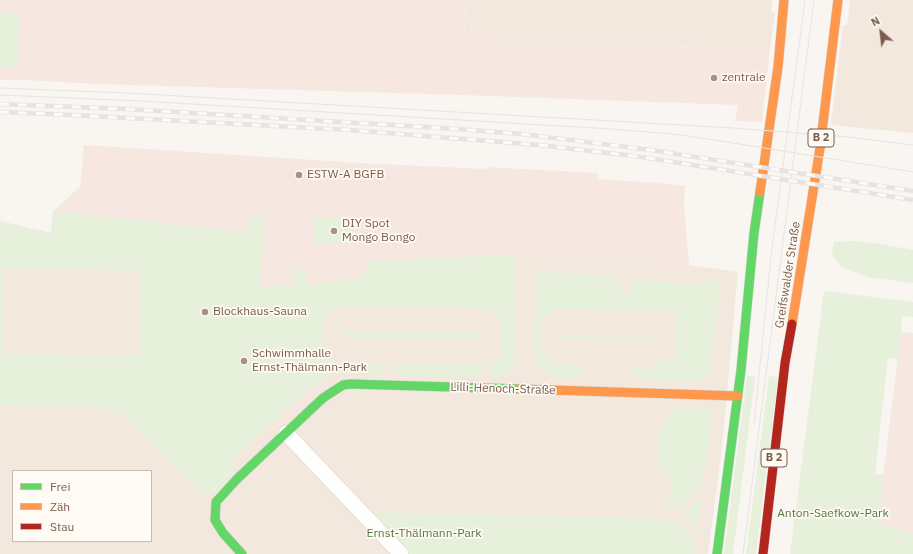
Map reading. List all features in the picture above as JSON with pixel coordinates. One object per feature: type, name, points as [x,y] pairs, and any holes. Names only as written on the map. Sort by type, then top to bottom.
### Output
[{"type":"main road","points":[[717,554],[738,396],[754,233],[778,67],[784,0]]},
{"type":"main road","name":"Greifswalder Straße","points":[[763,554],[785,363],[803,260],[820,148],[838,0]]},
{"type":"main road","name":"Lilli-Henoch-Straße","points":[[242,554],[223,533],[215,520],[216,502],[237,479],[323,398],[344,385],[738,396]]},
{"type":"street","points":[[286,433],[401,554]]},
{"type":"shaded area","points":[[0,0],[466,0],[464,39],[770,48],[762,122],[735,121],[738,105],[0,80]]},
{"type":"shaded area","points":[[466,0],[772,0],[771,12],[775,13],[770,48],[464,39]]},
{"type":"shaded area","points":[[851,0],[913,0],[913,133],[831,125],[843,25],[847,25]]},
{"type":"shaded area","points":[[84,145],[360,163],[485,169],[486,167],[597,173],[597,179],[685,186],[684,204],[689,265],[537,256],[478,256],[368,261],[363,277],[307,285],[304,268],[294,270],[295,284],[258,287],[51,233],[53,211],[80,187]]},
{"type":"shaded area","points":[[0,221],[245,282],[368,261],[478,256],[537,256],[689,265],[738,272],[722,447],[708,554],[0,554]]},
{"type":"shaded area","points":[[901,332],[913,333],[913,533],[899,531],[900,528],[877,525]]},
{"type":"green space","points":[[0,12],[20,13],[17,67],[0,67]]},
{"type":"green space","points":[[53,211],[246,232],[249,215],[266,216],[259,287],[295,284],[293,270],[304,268],[308,285],[363,277],[368,261],[478,256],[516,256],[516,355],[509,373],[502,377],[491,377],[489,365],[494,365],[494,358],[501,357],[501,318],[495,317],[494,309],[334,306],[334,314],[328,314],[323,323],[323,353],[332,353],[332,374],[312,386],[235,457],[234,475],[218,491],[207,494],[201,492],[132,423],[118,413],[105,409],[0,405],[0,221],[51,233]],"holes":[[[3,268],[140,271],[139,356],[1,354]]]},
{"type":"green space","name":"DIY Spot Mongo Bongo","points":[[315,217],[355,218],[354,244],[314,243]]},
{"type":"green space","points":[[851,241],[875,243],[913,250],[913,283],[868,277],[842,268],[832,255],[834,242]]},
{"type":"green space","points":[[536,270],[620,278],[619,291],[626,294],[632,293],[634,279],[702,285],[706,279],[722,279],[709,375],[699,381],[636,380],[633,375],[633,367],[654,367],[655,360],[676,360],[676,312],[551,309],[551,316],[542,316],[541,356],[555,357],[555,366],[581,366],[579,377],[556,378],[540,368],[535,359]]},
{"type":"green space","name":"Anton-Saefkow-Park","points":[[824,291],[913,302],[913,317],[902,316],[898,359],[888,358],[875,474],[884,475],[877,525],[900,528],[899,531],[913,533],[913,554],[790,554]]},
{"type":"green space","points":[[344,331],[482,334],[482,340],[344,337]]},
{"type":"green space","points":[[562,336],[657,337],[657,342],[562,340]]},
{"type":"green space","points":[[337,362],[384,363],[384,370],[381,375],[336,374]]},
{"type":"green space","points":[[394,363],[481,364],[481,372],[478,377],[396,376],[394,371]]},
{"type":"green space","points":[[747,376],[755,377],[733,554],[724,554]]},
{"type":"green space","points":[[769,376],[778,377],[756,554],[746,554]]},
{"type":"green space","points":[[676,406],[698,407],[712,413],[706,472],[702,472],[700,488],[679,510],[675,510],[674,506],[671,506],[666,500],[671,495],[671,478],[658,462],[659,433]]},
{"type":"green space","points":[[700,498],[697,530],[686,519],[685,512]]},
{"type":"green space","name":"Ernst-Thälmann-Park","points":[[372,513],[667,519],[681,523],[693,537],[692,545],[697,545],[696,554],[406,554]]},
{"type":"tram line","points":[[754,425],[771,256],[805,0]]},
{"type":"tram line","points":[[743,554],[814,0]]},
{"type":"tram line","points":[[0,88],[127,93],[733,128],[849,137],[913,145]]},
{"type":"tram line","points":[[0,95],[141,101],[673,134],[913,172]]},
{"type":"railway","points":[[0,104],[126,109],[522,134],[651,150],[913,191]]},
{"type":"railway","points":[[0,112],[349,130],[539,145],[642,157],[913,200]]},
{"type":"traffic: fast","points":[[717,554],[741,370],[754,233],[760,192]]},
{"type":"traffic: fast","points":[[242,554],[223,533],[215,520],[216,502],[237,479],[323,398],[343,385],[520,389]]},
{"type":"traffic: slow","points":[[760,192],[778,67],[784,0]]},
{"type":"traffic: slow","points":[[792,324],[820,148],[838,0]]},
{"type":"traffic: slow","points":[[520,389],[738,396]]},
{"type":"traffic: jam","points":[[763,554],[785,363],[792,324]]},
{"type":"place","name":"zentrale","points":[[714,78]]},
{"type":"place","name":"ESTW-A BGFB","points":[[299,175]]},
{"type":"place","name":"DIY Spot Mongo Bongo","points":[[334,231]]},
{"type":"place","name":"Blockhaus-Sauna","points":[[205,312]]},
{"type":"place","name":"Schwimmhalle Ernst-Thälmann-Park","points":[[244,361]]}]
